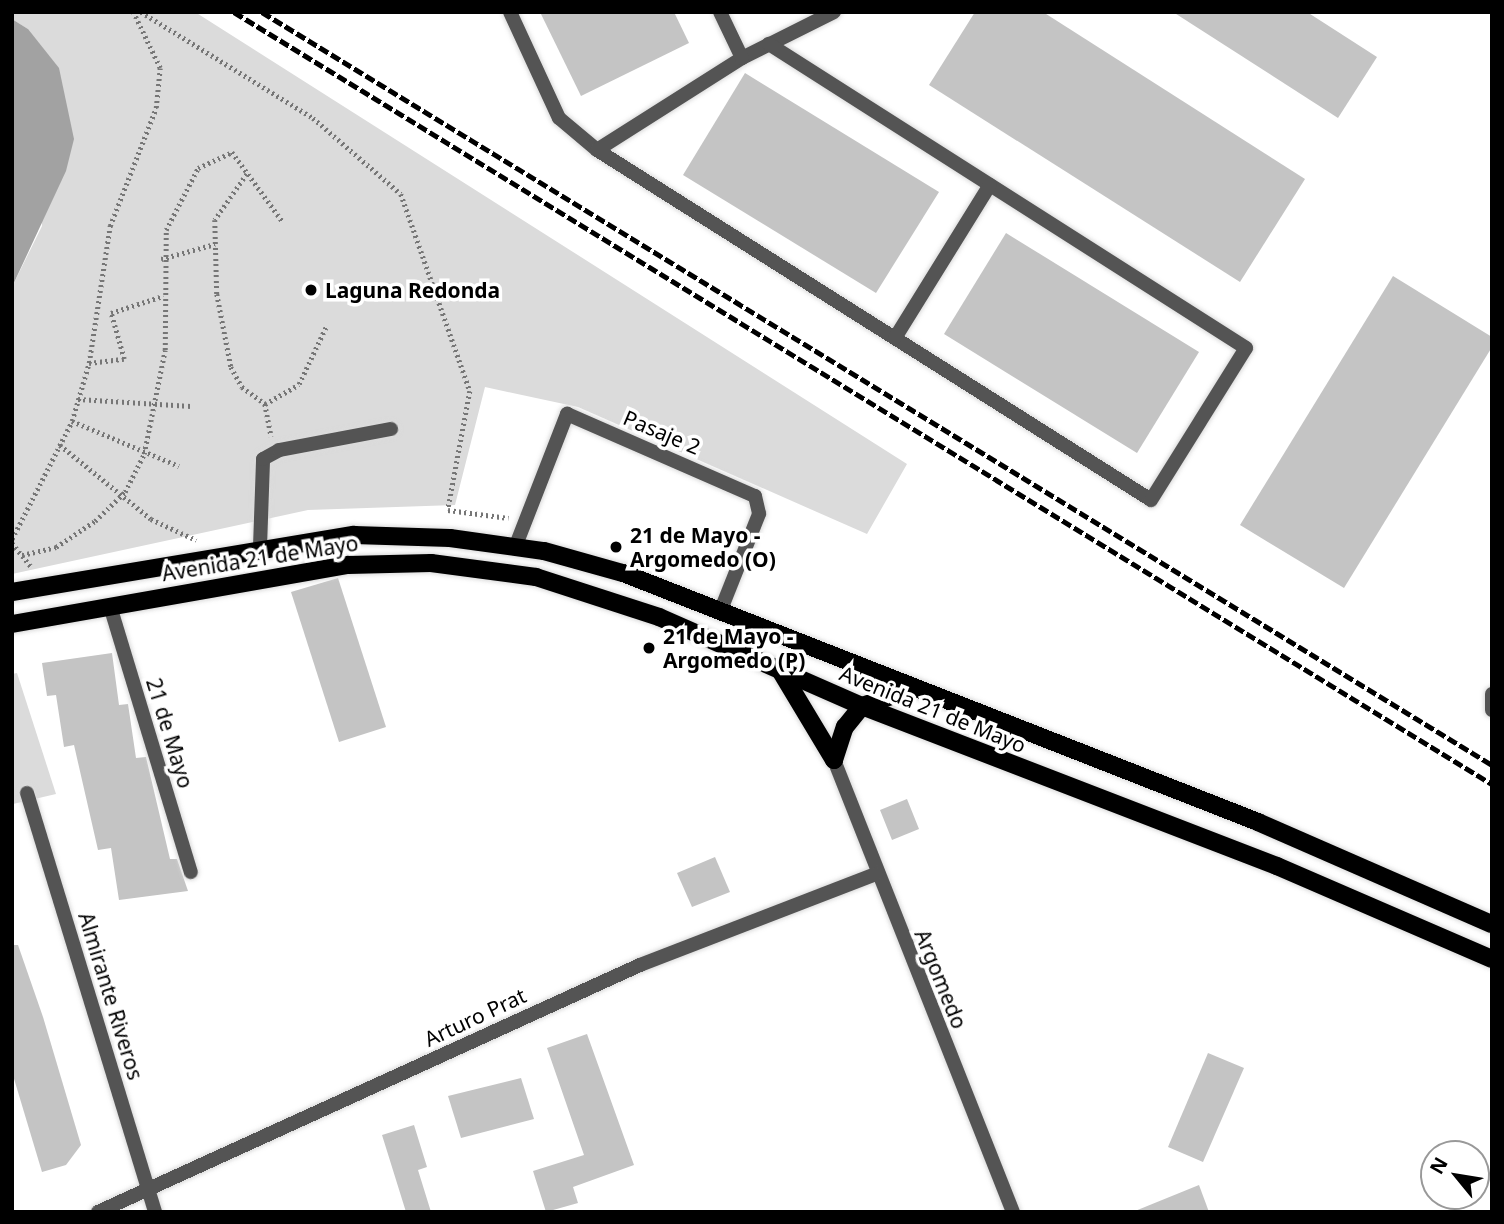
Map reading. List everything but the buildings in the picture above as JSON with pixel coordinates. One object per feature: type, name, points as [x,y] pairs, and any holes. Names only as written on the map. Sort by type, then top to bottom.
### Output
[{"type":"main road","name":"Avenida 21 de Mayo","points":[[12,592],[260,547],[383,535],[516,545],[623,573],[912,689],[1270,827],[1492,923]]},
{"type":"main road","name":"Avenida 21 de Mayo","points":[[12,624],[348,565],[463,565],[579,589],[779,668],[862,706],[1277,866],[1492,959]]},
{"type":"main road","points":[[779,668],[834,760]]},
{"type":"main road","points":[[834,760],[845,727],[862,706],[912,689]]},
{"type":"street","points":[[510,12],[559,118],[597,150],[1151,500],[1246,348],[769,44]]},
{"type":"street","points":[[720,12],[741,58]]},
{"type":"street","points":[[597,150],[741,58],[834,12]]},
{"type":"street","points":[[895,338],[990,185]]},
{"type":"street","name":"Pasaje 2","points":[[516,545],[567,415],[749,492],[759,514],[720,612]]},
{"type":"street","points":[[260,547],[260,464],[274,452],[391,429]]},
{"type":"street","name":"21 de Mayo","points":[[110,606],[191,872]]},
{"type":"street","name":"Argomedo","points":[[834,760],[876,874],[1013,1212]]},
{"type":"street","name":"Almirante Riveros","points":[[27,793],[155,1212]]},
{"type":"street","name":"Arturo Prat","points":[[98,1212],[640,965],[876,874]]},
{"type":"path","points":[[51,585],[12,541],[72,421],[89,363],[110,226],[156,108],[160,68],[133,12]]},
{"type":"path","points":[[141,12],[313,118],[401,194],[470,391],[448,510],[526,520]]},
{"type":"path","points":[[22,555],[57,547],[122,495],[145,451],[165,350],[162,260],[166,230],[198,168],[232,152],[283,222]]},
{"type":"path","points":[[247,174],[223,201],[215,244],[231,367],[243,387],[265,404],[274,452]]},
{"type":"path","points":[[162,260],[215,244]]},
{"type":"path","points":[[89,363],[124,359],[111,313],[163,296]]},
{"type":"path","points":[[265,404],[299,384],[326,327]]},
{"type":"path","points":[[78,399],[191,406]]},
{"type":"path","points":[[72,421],[179,466]]},
{"type":"path","points":[[60,445],[151,519],[226,553]]},
{"type":"shaded area","points":[[12,12],[195,12],[907,464],[867,534],[578,407],[485,387],[455,505],[308,510],[12,574],[12,287],[42,226],[28,29],[12,19]]},
{"type":"shaded area","points":[[12,19],[28,29],[59,68],[74,139],[66,171],[12,287]]},
{"type":"shaded area","points":[[17,673],[56,794],[13,804],[12,674]]},
{"type":"railway","points":[[234,12],[1492,784]]},
{"type":"railway","points":[[262,12],[1492,765]]},
{"type":"place","name":"Laguna Redonda","points":[[311,290]]},
{"type":"place","name":"21 de Mayo - Argomedo (O)","points":[[616,547]]},
{"type":"place","name":"21 de Mayo - Argomedo (P)","points":[[649,648]]}]
